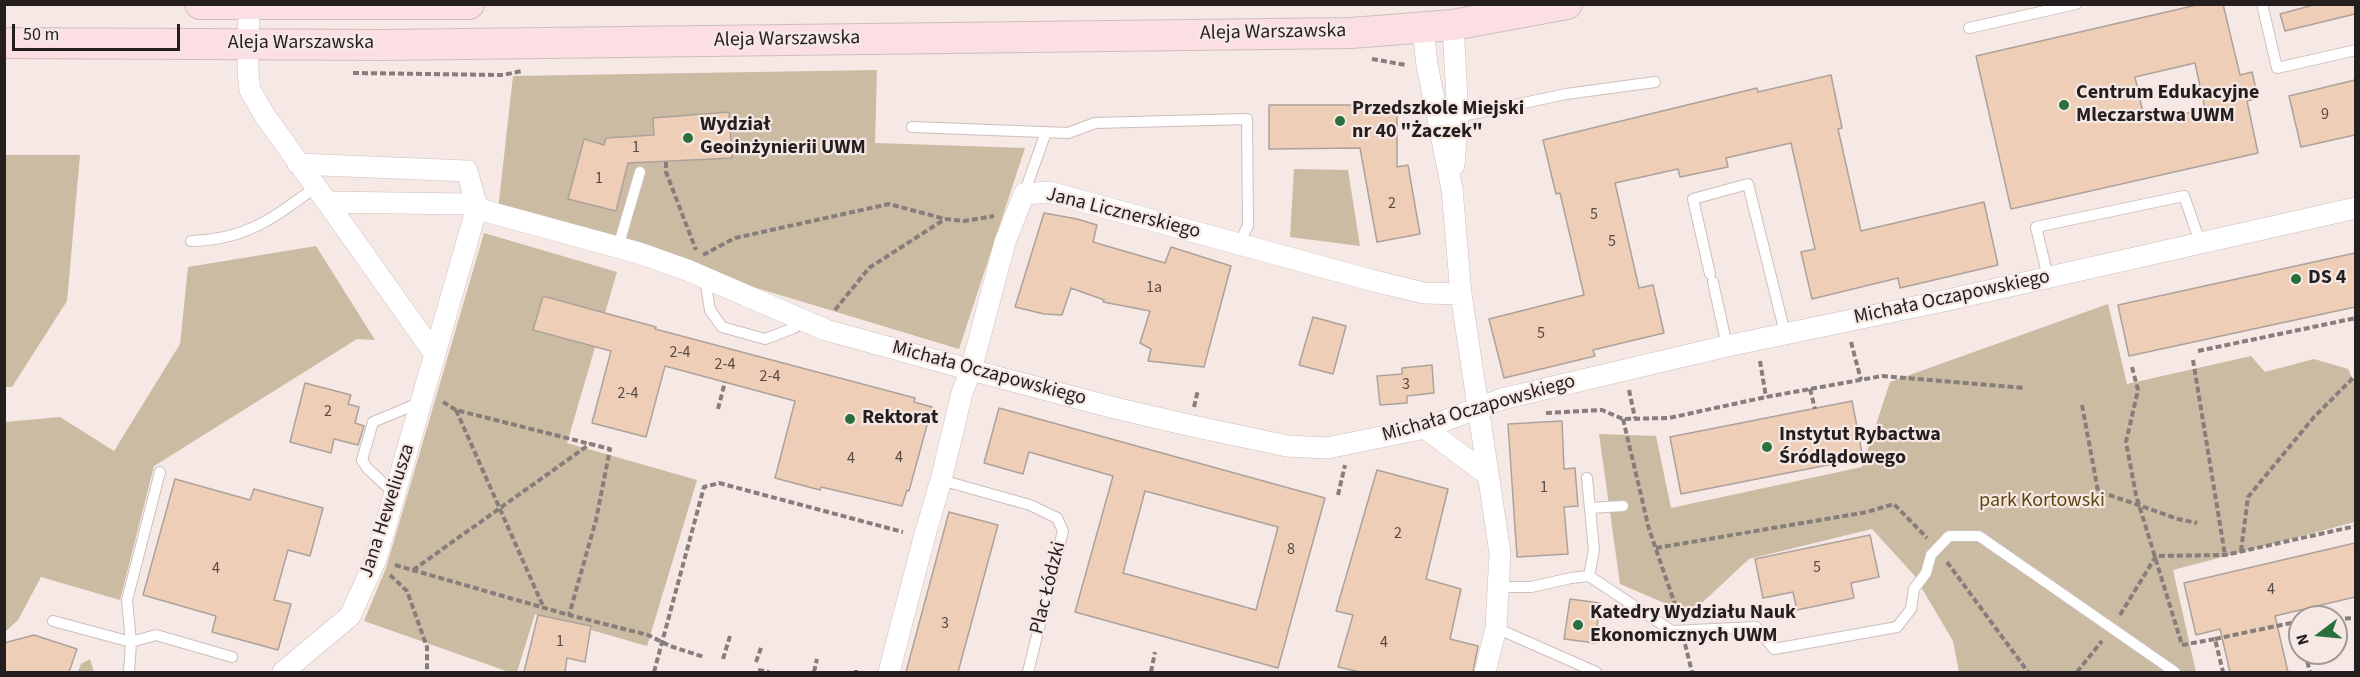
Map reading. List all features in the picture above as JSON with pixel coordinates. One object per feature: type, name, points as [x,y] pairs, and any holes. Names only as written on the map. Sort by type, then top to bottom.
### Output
[{"type":"main road","name":"Aleja Warszawska","points":[[200,4],[469,4]]},
{"type":"main road","name":"Aleja Warszawska","points":[[4,43],[383,45],[1351,33],[1423,16],[1567,4]]},
{"type":"street","points":[[249,5],[250,90],[298,164],[434,353]]},
{"type":"street","points":[[1452,15],[1458,117],[1452,189]]},
{"type":"street","points":[[1423,16],[1427,65],[1452,189],[1461,294],[1500,553],[1500,587],[1496,628],[1485,672]]},
{"type":"street","points":[[298,164],[467,171],[477,207]]},
{"type":"street","name":"Jana Licznerskiego","points":[[889,672],[962,393],[971,370],[1005,242],[1020,204],[1049,192],[1414,291],[1461,294]]},
{"type":"street","points":[[321,195],[466,204],[477,207]]},
{"type":"street","name":"Michała Oczapowskiego","points":[[477,207],[639,253],[826,330],[1115,408],[1287,446],[1327,448],[1425,428],[1479,406],[1727,346],[2355,208]]},
{"type":"street","name":"Jana Heweliusza","points":[[283,672],[306,665],[350,616],[382,566],[395,494],[431,401],[434,353],[477,207]]},
{"type":"street","points":[[1425,428],[1488,475]]},
{"type":"lane","points":[[1969,28],[2076,4]]},
{"type":"lane","points":[[2262,4],[2277,68],[2355,50]]},
{"type":"lane","points":[[1458,117],[1566,94],[1655,82]]},
{"type":"lane","points":[[912,127],[1068,133],[1095,123],[1247,119],[1248,226],[1238,244]]},
{"type":"lane","points":[[1020,204],[1046,132]]},
{"type":"lane","points":[[618,247],[640,172]]},
{"type":"lane","points":[[1727,346],[1693,199],[1748,184],[1785,333]]},
{"type":"lane","points":[[191,241],[230,237],[321,195]]},
{"type":"lane","points":[[2048,277],[2036,227],[2184,196],[2200,242]]},
{"type":"lane","points":[[705,279],[710,310],[722,327],[765,339],[794,328],[804,321]]},
{"type":"lane","points":[[395,494],[367,468],[362,460],[373,422],[431,401]]},
{"type":"lane","points":[[129,672],[131,642],[127,600],[160,472]]},
{"type":"lane","points":[[1587,478],[1594,550],[1589,576]]},
{"type":"lane","name":"Plac Łódzki","points":[[941,480],[1030,506],[1057,518],[1063,531],[1028,672]]},
{"type":"lane","points":[[1590,508],[1623,506]]},
{"type":"lane","points":[[1500,587],[1530,587],[1589,576],[1672,631],[1756,627],[1774,649],[1897,627],[1911,609],[1914,589],[1926,573],[1931,555],[1937,548],[1948,536],[1979,536],[2175,672]]},
{"type":"lane","points":[[53,621],[131,642],[156,635],[232,657]]},
{"type":"lane","points":[[1496,628],[1596,672]]},
{"type":"path","points":[[1364,60],[1376,59],[1412,66]]},
{"type":"path","points":[[342,73],[503,75],[533,69]]},
{"type":"path","points":[[666,162],[666,172],[698,257],[735,238],[889,204],[945,219],[965,220],[1020,204]]},
{"type":"path","points":[[831,316],[869,268],[945,219]]},
{"type":"path","points":[[2198,351],[2355,318]]},
{"type":"path","points":[[1845,321],[1861,380]]},
{"type":"path","points":[[1759,351],[1766,397]]},
{"type":"path","points":[[2193,360],[2225,555]]},
{"type":"path","points":[[2132,367],[2138,390],[2126,442],[2139,506],[2182,645],[2288,624]]},
{"type":"path","points":[[2241,551],[2248,497],[2314,417],[2355,375]]},
{"type":"path","points":[[1542,413],[1602,410],[1623,419],[1668,418],[1882,376],[2025,388]]},
{"type":"path","points":[[718,409],[725,382]]},
{"type":"path","points":[[1627,382],[1635,418]]},
{"type":"path","points":[[1810,389],[1815,409]]},
{"type":"path","points":[[1193,412],[1198,390]]},
{"type":"path","points":[[431,401],[456,410],[610,449],[596,520],[569,615]]},
{"type":"path","points":[[2082,405],[2098,491],[2178,519],[2196,522]]},
{"type":"path","points":[[456,410],[543,606]]},
{"type":"path","points":[[1623,419],[1649,530],[1676,606],[1692,672]]},
{"type":"path","points":[[412,570],[591,443]]},
{"type":"path","points":[[1338,495],[1345,461]]},
{"type":"path","points":[[654,672],[704,487],[719,483],[924,538]]},
{"type":"path","points":[[1656,548],[1867,512],[1894,504],[1937,548],[2028,672]]},
{"type":"path","points":[[2156,556],[2225,555],[2355,526]]},
{"type":"path","points":[[382,566],[412,570],[648,635],[704,657]]},
{"type":"path","points":[[382,566],[407,591],[427,647],[427,672]]},
{"type":"path","points":[[723,659],[730,636]]},
{"type":"path","points":[[2215,639],[2223,672]]},
{"type":"path","points":[[756,662],[762,645]]},
{"type":"path","points":[[1151,672],[1155,652]]},
{"type":"path","points":[[814,672],[818,659]]},
{"type":"path","points":[[758,670],[769,672]]},
{"type":"green space","points":[[877,70],[875,143],[1025,148],[959,349],[498,210],[513,76]]},
{"type":"green space","points":[[5,155],[80,155],[67,301],[12,387],[5,387]]},
{"type":"green space","points":[[1294,169],[1348,170],[1360,246],[1290,237]]},
{"type":"green space","points":[[484,233],[617,272],[567,443],[697,480],[647,646],[535,614],[517,672],[509,672],[364,621],[386,568]]},
{"type":"green space","points":[[316,246],[375,340],[357,339],[154,466],[120,600],[41,577],[18,620],[5,632],[5,422],[60,417],[114,451],[180,344],[188,267]]},
{"type":"green space","name":"park Kortowski","points":[[2108,304],[2127,384],[2251,356],[2265,372],[2314,359],[2348,369],[2356,386],[2355,522],[2173,570],[2196,672],[1959,672],[1953,641],[1914,575],[1872,529],[1749,559],[1690,614],[1620,584],[1599,434],[1656,436],[1671,508],[1862,467],[1890,382]]},
{"type":"green space","points":[[90,659],[94,672],[78,672],[81,664]]},
{"type":"building","name":"Centrum Edukacyjne Mleczarstwa UWM","points":[[2201,4],[2223,4],[2240,75],[2252,72],[2258,98],[2247,101],[2258,153],[2011,209],[1976,56]],"holes":[[[2195,63],[2205,109],[2145,122],[2135,77]]]},
{"type":"building","points":[[2317,4],[2355,4],[2355,14],[2285,31],[2280,14]]},
{"type":"building","points":[[1831,75],[1842,128],[1838,129],[1861,231],[1984,202],[1998,265],[1900,288],[1898,278],[1812,299],[1801,252],[1815,249],[1791,143],[1726,158],[1728,167],[1680,177],[1678,169],[1615,183],[1639,288],[1653,285],[1664,333],[1593,350],[1595,356],[1504,378],[1489,319],[1584,295],[1560,193],[1556,194],[1543,140],[1757,88],[1758,92]]},
{"type":"building","points":[[2355,80],[2355,135],[2301,147],[2289,96]]},
{"type":"building","points":[[1269,105],[1397,105],[1397,167],[1408,165],[1420,234],[1377,242],[1360,148],[1269,149]]},
{"type":"building","points":[[729,112],[732,158],[628,163],[616,211],[568,199],[584,139],[604,145],[606,138],[654,135],[653,118]]},
{"type":"building","points":[[1044,213],[1097,225],[1093,242],[1165,263],[1171,247],[1231,266],[1204,367],[1148,361],[1151,349],[1140,343],[1150,311],[1103,302],[1104,300],[1071,288],[1062,315],[1044,314],[1015,307]]},
{"type":"building","name":"DS 4","points":[[2355,253],[2355,307],[2129,356],[2118,305]]},
{"type":"building","points":[[543,296],[656,327],[655,329],[915,398],[914,402],[932,407],[909,491],[907,490],[902,506],[821,487],[820,490],[775,478],[795,401],[665,366],[646,437],[592,423],[611,351],[533,330]]},
{"type":"building","points":[[1313,317],[1346,326],[1333,374],[1299,365]]},
{"type":"building","points":[[1432,365],[1434,393],[1407,396],[1407,403],[1380,405],[1377,376],[1402,374],[1402,368]]},
{"type":"building","points":[[305,383],[351,395],[348,404],[359,407],[355,423],[364,426],[358,445],[334,439],[331,453],[290,442]]},
{"type":"building","name":"Instytut Rybactwa Śródlądowego","points":[[1852,401],[1863,458],[1681,494],[1670,437]]},
{"type":"building","points":[[999,408],[1325,498],[1278,668],[1075,612],[1113,476],[1029,452],[1023,474],[984,463]],"holes":[[[1145,491],[1278,527],[1256,610],[1123,573]]]},
{"type":"building","points":[[1562,421],[1564,469],[1575,468],[1578,506],[1564,507],[1568,554],[1517,557],[1508,424]]},
{"type":"building","points":[[1377,470],[1448,489],[1426,579],[1461,589],[1450,639],[1478,646],[1473,672],[1360,672],[1338,667],[1353,615],[1336,611]]},
{"type":"building","points":[[175,479],[250,500],[254,489],[323,508],[310,556],[288,550],[274,600],[291,604],[278,650],[212,632],[216,616],[143,595]]},
{"type":"building","points":[[949,512],[998,525],[958,672],[906,672]]},
{"type":"building","points":[[1870,535],[1879,577],[1851,583],[1854,598],[1797,610],[1793,592],[1763,598],[1755,559]]},
{"type":"building","points":[[2355,543],[2355,597],[2321,605],[2288,605],[2288,613],[2275,616],[2288,672],[2230,672],[2220,629],[2196,635],[2184,583]]},
{"type":"building","name":"Katedry Wydziału Nauk Ekonomicznych UWM","points":[[1570,599],[1600,603],[1595,643],[1564,639]]},
{"type":"building","points":[[538,615],[591,626],[585,662],[567,658],[565,672],[524,672]]},
{"type":"building","points":[[34,635],[77,649],[69,672],[4,672],[4,643]]},
{"type":"place","name":"Centrum Edukacyjne Mleczarstwa UWM","points":[[2064,105]]},
{"type":"place","name":"Przedszkole Miejski nr 40 \"Żaczek\"","points":[[1340,121]]},
{"type":"place","name":"Wydział Geoinżynierii UWM","points":[[688,138]]},
{"type":"place","name":"DS 4","points":[[2296,279]]},
{"type":"place","name":"Rektorat","points":[[850,419]]},
{"type":"place","name":"Instytut Rybactwa Śródlądowego","points":[[1767,447]]},
{"type":"place","name":"Katedry Wydziału Nauk Ekonomicznych UWM","points":[[1578,625]]}]
